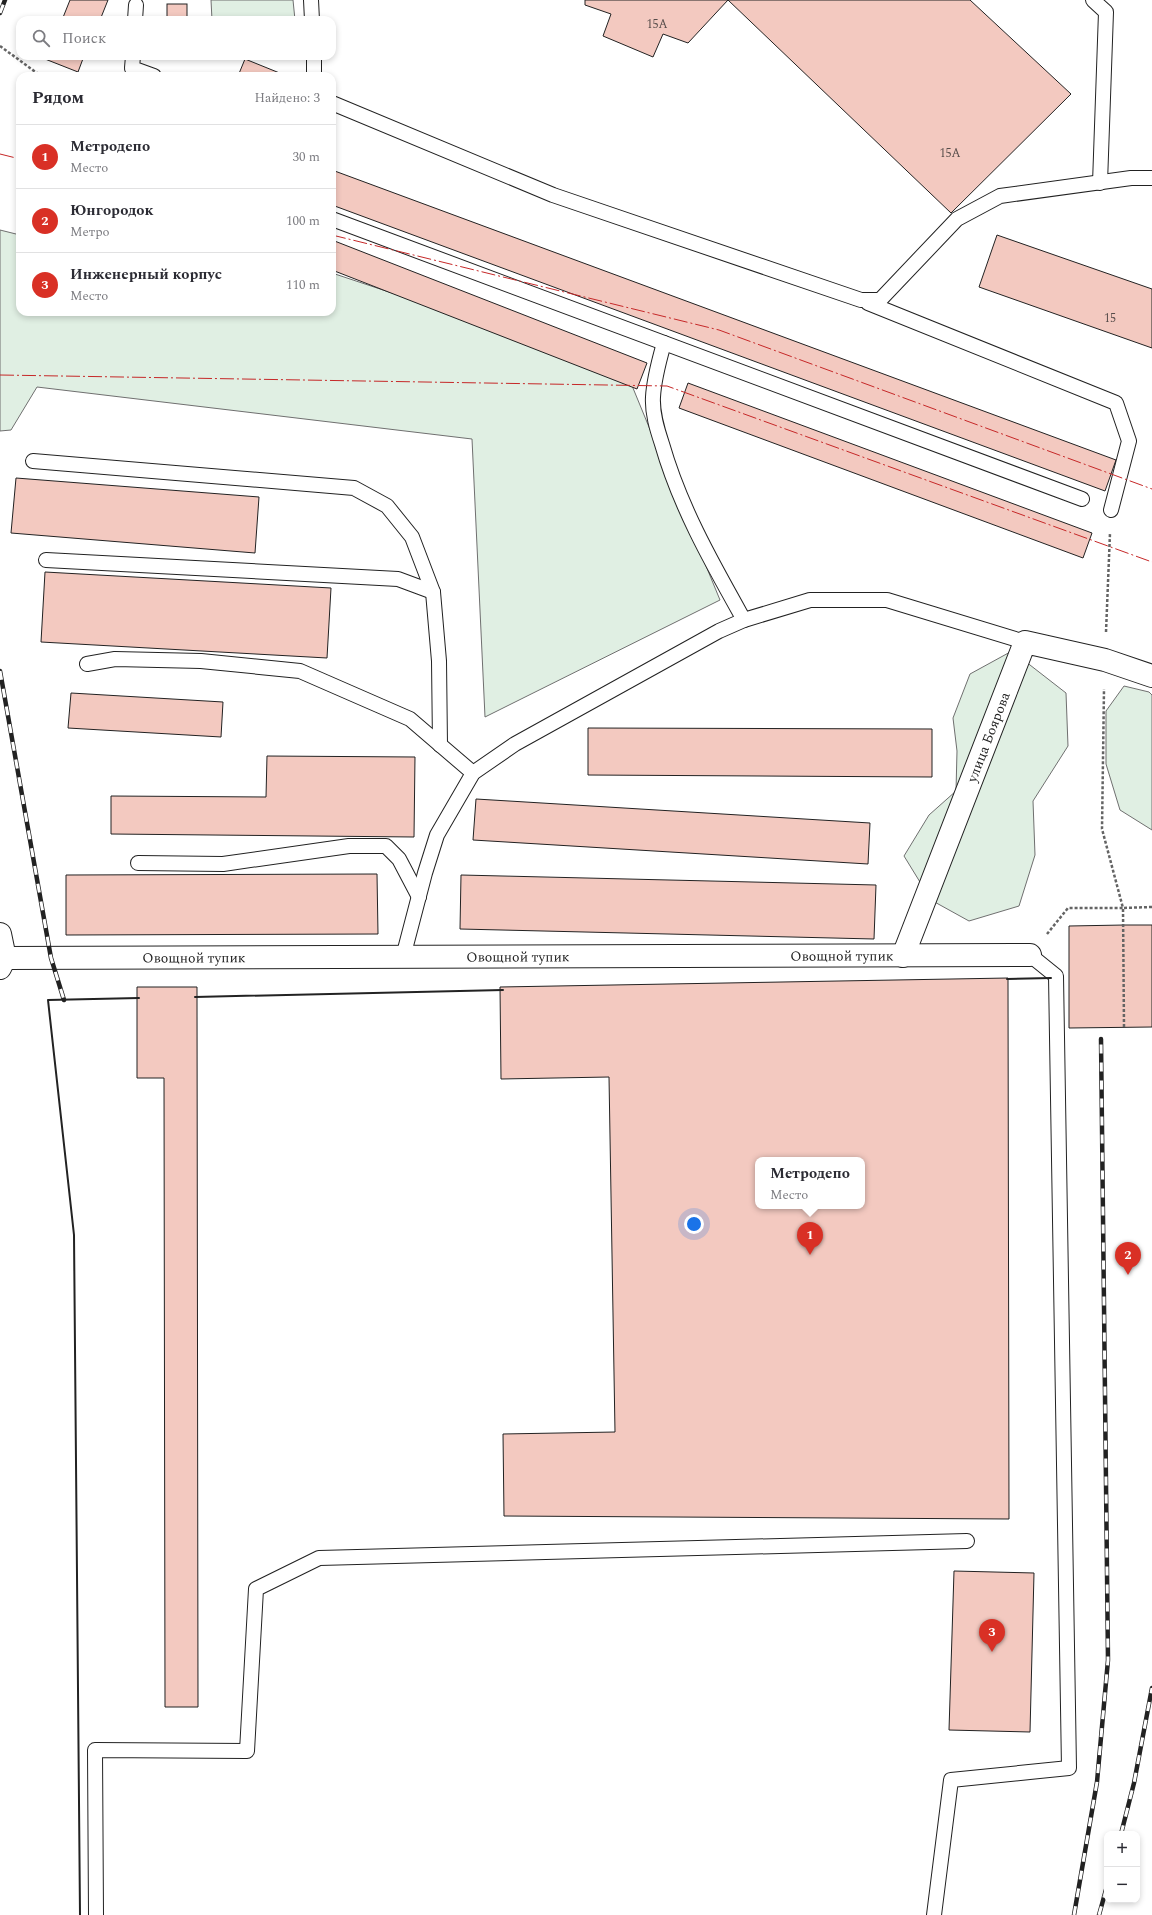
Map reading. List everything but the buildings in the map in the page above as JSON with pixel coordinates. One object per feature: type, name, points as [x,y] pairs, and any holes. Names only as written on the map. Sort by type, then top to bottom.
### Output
[{"type":"street","points":[[1025,642],[1105,660],[1152,676]]},
{"type":"street","name":"улица Боярова","points":[[903,956],[1025,642]]},
{"type":"street","points":[[0,934],[2,963]]},
{"type":"street","name":"Овощной тупик","points":[[2,963],[403,956],[1030,955]]},
{"type":"lane","points":[[311,0],[312,16]]},
{"type":"lane","points":[[1093,0],[1106,12],[1100,182]]},
{"type":"lane","points":[[135,16],[136,5]]},
{"type":"lane","points":[[133,60],[132,68],[143,72]]},
{"type":"lane","points":[[314,60],[314,72]]},
{"type":"lane","points":[[336,105],[553,195],[862,300],[880,300],[957,219],[1000,196],[1131,178],[1152,178]]},
{"type":"lane","points":[[336,220],[1082,500]]},
{"type":"lane","points":[[854,297],[1116,403],[1129,441],[1111,510]]},
{"type":"lane","points":[[664,343],[655,375],[653,398],[656,422],[670,474],[700,540],[744,620]]},
{"type":"lane","points":[[33,461],[354,488],[387,506],[412,537],[433,592],[439,661],[440,745]]},
{"type":"lane","points":[[46,560],[398,579],[433,592]]},
{"type":"lane","points":[[403,956],[438,835],[473,773],[515,744],[719,631],[744,620],[810,600],[887,600],[1025,642]]},
{"type":"lane","points":[[88,664],[115,659],[201,661],[300,671],[410,719],[473,773]]},
{"type":"lane","points":[[138,863],[224,864],[349,846],[386,846],[399,859],[419,897]]},
{"type":"lane","points":[[934,1915],[951,1780],[1069,1768],[1056,976],[1030,955]]},
{"type":"lane","points":[[96,1915],[95,1750],[247,1751],[256,1589],[319,1558],[967,1541]]},
{"type":"path","points":[[0,46],[16,58]]},
{"type":"path","points":[[19,60],[36,72]]},
{"type":"path","points":[[1111,510],[1105,660],[1102,829],[1123,908],[1124,1028]]},
{"type":"path","points":[[1030,955],[1068,908],[1152,907]]},
{"type":"green space","points":[[211,0],[293,0],[295,16],[212,16]]},
{"type":"green space","points":[[0,230],[16,234],[16,316],[336,316],[336,274],[626,371],[720,600],[485,717],[472,439],[37,387],[11,430],[0,431]]},
{"type":"green space","points":[[1012,651],[1066,693],[1068,746],[1033,801],[1035,855],[1019,906],[969,921],[931,900],[904,856],[929,815],[956,791],[957,751],[953,718],[970,674]]},
{"type":"green space","points":[[1124,686],[1149,692],[1152,695],[1152,830],[1120,810],[1106,764],[1106,711]]},
{"type":"railway","points":[[0,13],[5,0]]},
{"type":"railway","points":[[0,671],[51,958],[64,1000]]},
{"type":"railway","points":[[1074,1915],[1097,1782],[1108,1660],[1101,1039]]},
{"type":"railway","points":[[1122,1831],[1134,1783],[1152,1688]]},
{"type":"railway","points":[[1099,1915],[1104,1897]]},
{"type":"wall","points":[[1007,979],[1051,978]]},
{"type":"wall","points":[[195,997],[503,990]]},
{"type":"wall","points":[[80,1915],[74,1235],[48,1000],[139,998]]},
{"type":"power","points":[[0,154],[16,158]]},
{"type":"power","points":[[336,236],[719,330],[1152,489]]},
{"type":"power","points":[[0,375],[667,386],[1152,562]]},
{"type":"place","name":"Метродепо","points":[[810,1255]]},
{"type":"place","name":"Юнгородок","points":[[1128,1275]]},
{"type":"place","name":"Инженерный корпус","points":[[992,1652]]}]
